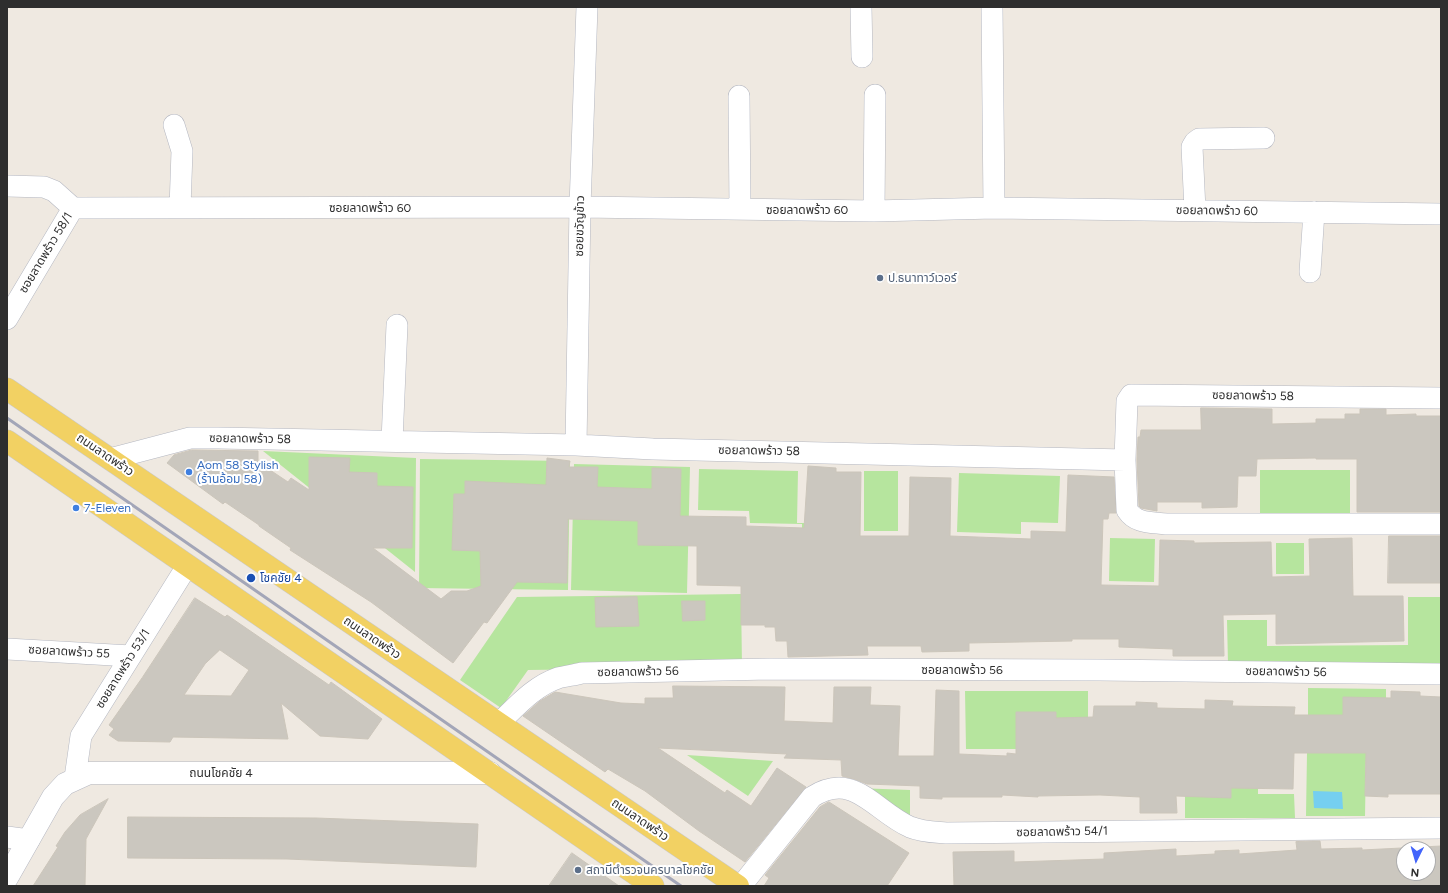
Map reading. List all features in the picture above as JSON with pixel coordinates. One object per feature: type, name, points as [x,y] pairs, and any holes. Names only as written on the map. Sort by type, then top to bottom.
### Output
[{"type":"main road","name":"ถนนลาดพร้าว","points":[[7,389],[740,886]]},
{"type":"main road","points":[[7,442],[653,886]]},
{"type":"main road","name":"ถนนโชคชัย 4","points":[[7,878],[53,797],[64,784],[89,773],[490,774]]},
{"type":"street","name":"ซอยขวัญข้าว","points":[[576,445],[580,207],[587,7]]},
{"type":"street","points":[[861,7],[862,57]]},
{"type":"street","points":[[992,7],[994,208]]},
{"type":"street","points":[[874,211],[875,95]]},
{"type":"street","points":[[739,96],[740,209]]},
{"type":"street","points":[[174,125],[182,151],[180,208]]},
{"type":"street","points":[[1196,210],[1192,147],[1195,142],[1199,139],[1264,138]]},
{"type":"street","points":[[7,186],[44,187],[54,191],[72,208]]},
{"type":"street","name":"ซอยลาดพร้าว 60","points":[[72,208],[580,207],[874,211],[994,208],[1441,214]]},
{"type":"street","name":"ซอยลาดพร้าว 58/1","points":[[7,319],[72,208]]},
{"type":"street","points":[[1310,272],[1314,212]]},
{"type":"street","points":[[392,441],[396,325]]},
{"type":"street","name":"ซอยลาดพร้าว 58","points":[[1441,398],[1131,395],[1127,401],[1125,460],[1127,510],[1131,517],[1145,522],[1166,524],[1441,524]]},
{"type":"street","name":"ซอยลาดพร้าว 58","points":[[110,459],[190,438],[218,438],[576,445],[653,449],[1125,460]]},
{"type":"street","name":"ซอยลาดพร้าว 53/1","points":[[75,778],[81,736],[188,566]]},
{"type":"street","name":"ซอยลาดพร้าว 55","points":[[7,649],[131,656]]},
{"type":"street","name":"ซอยลาดพร้าว 56","points":[[499,723],[530,694],[543,686],[557,678],[582,673],[770,669],[1099,670],[1441,674]]},
{"type":"street","name":"ซอยลาดพร้าว 54/1","points":[[740,886],[812,797],[825,790],[837,787],[852,789],[901,822],[921,831],[946,833],[1441,828]]},
{"type":"street","points":[[7,838],[29,840]]},
{"type":"green space","points":[[263,451],[416,458],[415,572]]},
{"type":"green space","points":[[420,459],[570,461],[568,590],[419,588]]},
{"type":"green space","points":[[574,464],[690,467],[687,593],[571,590]]},
{"type":"green space","points":[[699,469],[798,471],[797,523],[832,523],[802,537],[802,524],[750,523],[749,511],[698,510]]},
{"type":"green space","points":[[1260,470],[1350,470],[1350,517],[1260,517]]},
{"type":"green space","points":[[864,471],[898,471],[898,531],[864,531]]},
{"type":"green space","points":[[959,473],[1060,476],[1058,523],[1021,522],[1021,534],[957,532]]},
{"type":"green space","points":[[1110,538],[1155,539],[1154,582],[1109,581]]},
{"type":"green space","points":[[1276,543],[1304,543],[1304,574],[1276,574]]},
{"type":"green space","points":[[741,594],[742,667],[528,670],[501,708],[460,680],[517,597]]},
{"type":"green space","points":[[1408,597],[1441,597],[1441,663],[1228,664],[1227,620],[1267,620],[1267,646],[1408,645]]},
{"type":"green space","points":[[1308,688],[1386,689],[1386,698],[1343,715],[1308,715]]},
{"type":"green space","points":[[965,691],[1088,691],[1088,749],[966,749]]},
{"type":"green space","points":[[1350,736],[1389,759],[1366,759],[1365,816],[1306,816],[1307,753],[1349,753]]},
{"type":"green space","points":[[687,755],[773,761],[748,796]]},
{"type":"green space","points":[[1185,756],[1258,781],[1258,794],[1294,794],[1295,818],[1185,818]]},
{"type":"green space","points":[[856,788],[910,790],[910,827]]},
{"type":"water","points":[[1313,791],[1342,792],[1343,809],[1314,808]]},
{"type":"building","points":[[1201,408],[1272,409],[1272,424],[1316,423],[1316,419],[1345,419],[1345,414],[1360,414],[1360,409],[1386,409],[1386,415],[1416,414],[1416,416],[1441,416],[1441,512],[1357,512],[1357,459],[1316,458],[1257,459],[1256,476],[1238,476],[1237,507],[1202,508],[1202,502],[1157,502],[1157,511],[1141,508],[1139,506],[1137,460],[1138,437],[1140,437],[1141,430],[1201,430]]},
{"type":"building","points":[[192,450],[258,451],[258,462],[288,482],[291,478],[309,490],[309,457],[350,458],[349,472],[377,473],[377,486],[413,487],[412,548],[373,548],[441,599],[451,591],[467,591],[481,586],[480,551],[452,550],[454,494],[465,494],[465,481],[546,485],[547,458],[570,461],[569,467],[598,467],[597,487],[652,489],[652,468],[681,469],[680,516],[746,517],[746,526],[804,528],[808,466],[836,468],[836,472],[861,472],[860,536],[909,536],[910,477],[951,478],[950,536],[1031,539],[1031,531],[1066,532],[1068,475],[1114,477],[1116,513],[1109,513],[1108,519],[1103,519],[1101,585],[1159,586],[1160,540],[1194,541],[1194,543],[1271,542],[1272,577],[1310,576],[1309,539],[1352,538],[1353,596],[1403,596],[1404,641],[1276,644],[1276,614],[1223,615],[1224,656],[1173,656],[1173,649],[1119,647],[1119,639],[1072,639],[1072,641],[969,643],[969,651],[922,652],[921,646],[867,646],[868,655],[788,657],[787,641],[776,641],[775,627],[765,627],[765,625],[741,625],[741,586],[697,585],[697,546],[638,545],[638,521],[568,519],[567,583],[517,582],[487,623],[484,622],[453,663],[371,602],[290,550],[291,548],[259,525],[225,502],[223,504],[167,463],[174,455]]},
{"type":"building","points":[[1389,536],[1441,536],[1441,583],[1388,583]]},
{"type":"building","points":[[637,597],[639,626],[596,627],[595,598]]},
{"type":"building","points":[[195,598],[225,617],[227,615],[329,685],[331,682],[382,719],[368,739],[320,736],[281,703],[288,739],[173,737],[170,742],[118,741],[109,735],[114,729],[109,725]],"holes":[[[220,650],[249,670],[231,696],[184,695],[205,664]]]},
{"type":"building","points":[[682,601],[705,601],[705,620],[683,621]]},
{"type":"building","points":[[673,686],[785,687],[784,721],[833,723],[834,687],[871,687],[870,705],[900,706],[898,756],[934,756],[936,690],[959,691],[959,754],[1007,756],[1007,753],[1016,754],[1016,712],[1056,712],[1056,718],[1093,717],[1094,706],[1136,706],[1136,702],[1157,703],[1157,708],[1205,709],[1205,700],[1233,701],[1232,706],[1295,707],[1294,715],[1343,715],[1343,697],[1391,698],[1391,691],[1420,692],[1420,696],[1441,697],[1441,794],[1388,794],[1388,797],[1365,796],[1366,753],[1294,753],[1293,789],[1231,788],[1231,798],[1176,796],[1177,813],[1140,813],[1140,797],[1100,795],[1038,797],[1002,795],[1002,797],[942,797],[942,799],[920,798],[920,786],[867,784],[842,776],[841,760],[784,758],[787,754],[658,748],[725,793],[727,790],[751,806],[777,768],[806,787],[745,862],[699,831],[645,791],[608,769],[605,772],[523,716],[540,701],[555,692],[621,703],[645,704],[645,698],[673,698]]},
{"type":"building","points":[[108,799],[86,839],[85,886],[33,886],[58,847],[56,846],[65,832],[80,815]]},
{"type":"building","points":[[829,802],[909,853],[887,886],[764,886],[769,878],[765,875],[820,807]]},
{"type":"building","points":[[128,817],[316,818],[478,824],[476,867],[287,859],[128,858]]},
{"type":"building","points":[[1312,841],[1320,841],[1321,849],[1362,848],[1362,850],[1396,848],[1396,881],[1436,881],[1436,846],[1441,846],[1441,886],[954,886],[953,852],[1014,851],[1014,862],[1104,859],[1104,853],[1176,849],[1176,856],[1215,854],[1215,851],[1239,850],[1239,854],[1297,850],[1296,842]]},
{"type":"building","name":"สถานีตำรวจนครบาลโชคชัย","points":[[572,853],[619,886],[549,886]]},
{"type":"railway","points":[[7,418],[681,886]]},
{"type":"place","name":"ป.ธนาทาว์เวอร์","points":[[880,278]]},
{"type":"place","name":"Aom 58 Stylish (ร้านอ้อม 58)","points":[[189,472]]},
{"type":"place","name":"7-Eleven","points":[[76,508]]},
{"type":"place","name":"โชคชัย 4","points":[[251,578]]},
{"type":"place","name":"สถานีตำรวจนครบาลโชคชัย","points":[[578,870]]}]
